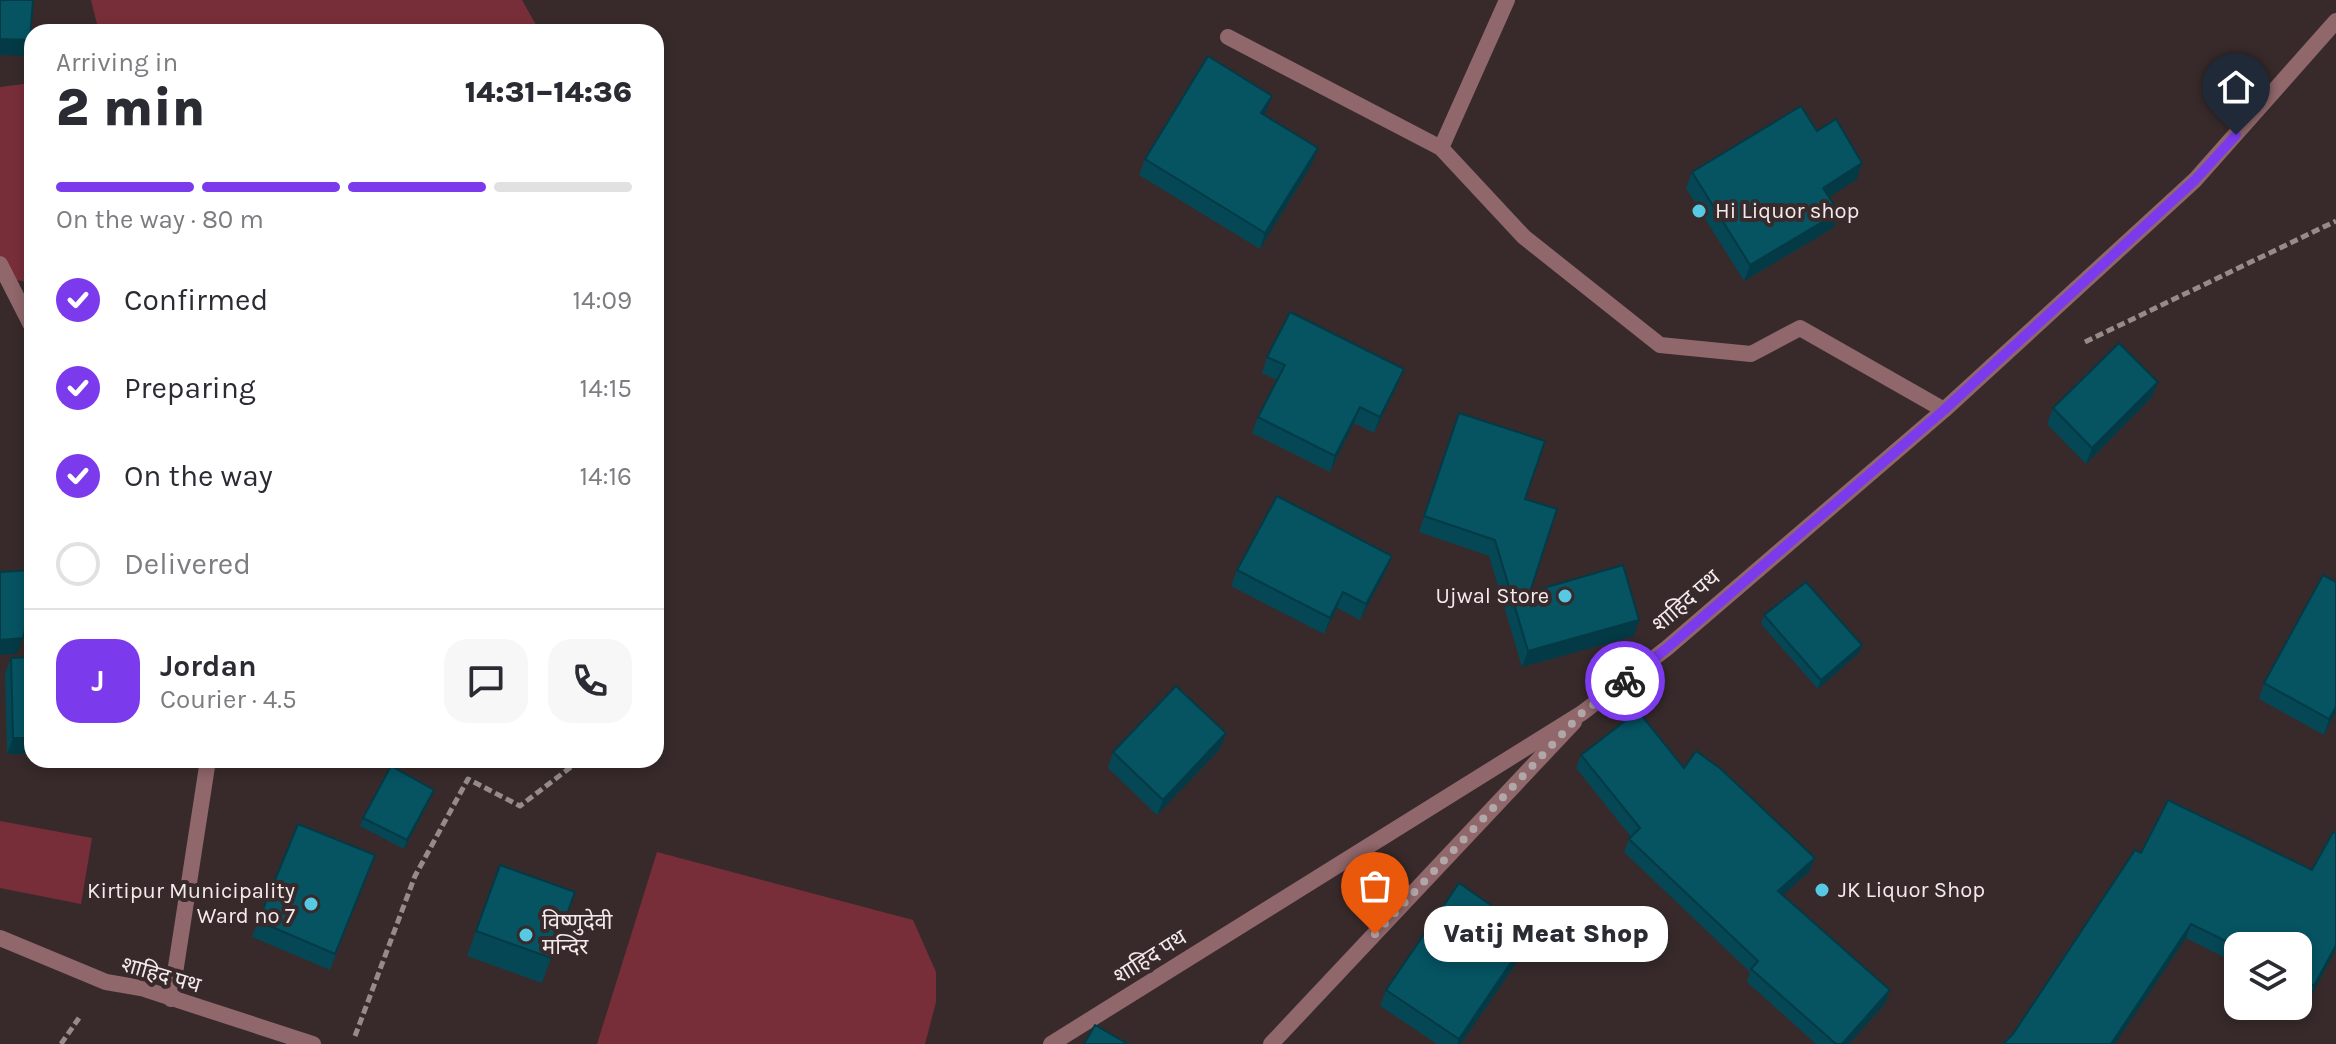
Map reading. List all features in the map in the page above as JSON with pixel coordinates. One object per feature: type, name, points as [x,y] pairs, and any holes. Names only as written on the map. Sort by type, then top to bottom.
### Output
[{"type":"street","points":[[1441,148],[1507,0]]},
{"type":"street","name":"शाहिद पथ","points":[[1051,1044],[1582,713],[1667,648],[1944,410],[2195,180],[2336,21]]},
{"type":"street","points":[[1228,37],[1441,148],[1524,237],[1660,345],[1751,354],[1800,328],[1944,410]]},
{"type":"street","points":[[0,264],[24,311]]},
{"type":"street","points":[[1271,1044],[1582,713]]},
{"type":"street","points":[[171,999],[207,768]]},
{"type":"street","name":"शाहिद पथ","points":[[0,938],[106,982],[141,988],[313,1044]]},
{"type":"path","points":[[2084,343],[2336,221]]},
{"type":"path","points":[[352,1044],[415,876],[468,779],[520,806],[570,768]]},
{"type":"shaded area","points":[[91,0],[522,0],[536,24],[97,24]]},
{"type":"shaded area","points":[[24,84],[24,282],[0,277],[0,87]]},
{"type":"shaded area","points":[[0,821],[92,838],[81,904],[0,888]]},
{"type":"shaded area","points":[[657,852],[913,920],[936,972],[936,1002],[925,1044],[597,1044]]},
{"type":"building","points":[[0,0],[33,0],[31,24],[24,24],[24,40],[0,39]]},
{"type":"building","points":[[1208,56],[1272,96],[1261,113],[1318,148],[1265,233],[1145,159]]},
{"type":"building","points":[[1801,106],[1817,131],[1836,119],[1862,163],[1823,188],[1839,212],[1750,265],[1692,172]]},
{"type":"building","points":[[1290,312],[1404,369],[1380,417],[1360,407],[1335,456],[1258,417],[1285,365],[1267,357]]},
{"type":"building","points":[[2119,343],[2158,382],[2092,448],[2053,408]]},
{"type":"building","points":[[1459,413],[1545,441],[1525,499],[1557,509],[1530,592],[1623,565],[1639,620],[1528,651],[1495,540],[1424,516]]},
{"type":"building","points":[[1277,496],[1392,556],[1366,604],[1343,592],[1330,618],[1237,570]]},
{"type":"building","points":[[24,570],[23,638],[0,640],[0,572]]},
{"type":"building","points":[[2323,575],[2336,582],[2336,707],[2329,719],[2264,683]]},
{"type":"building","points":[[1806,582],[1862,645],[1821,680],[1764,615]]},
{"type":"building","points":[[24,657],[24,738],[13,738],[11,658]]},
{"type":"building","points":[[1176,686],[1226,733],[1163,800],[1113,752]]},
{"type":"building","points":[[1638,711],[1684,768],[1696,751],[1721,769],[1815,858],[1778,891],[1890,990],[1842,1044],[1836,1044],[1751,969],[1758,961],[1629,839],[1640,828],[1581,755]]},
{"type":"building","points":[[390,768],[434,790],[407,840],[363,818]]},
{"type":"building","points":[[2168,800],[2312,870],[2333,832],[2336,833],[2336,945],[2314,986],[2312,932],[2224,932],[2224,940],[2191,924],[2111,1044],[2003,1044],[2013,1034],[2135,850],[2141,853]]},
{"type":"building","name":"Kirtipur Municipality Ward no 7","points":[[298,824],[375,855],[335,954],[258,921]]},
{"type":"building","points":[[500,865],[575,892],[551,958],[476,931]]},
{"type":"building","points":[[1459,883],[1531,933],[1459,1039],[1386,990]]},
{"type":"building","points":[[1095,1025],[1128,1044],[1084,1044]]},
{"type":"way so far","points":[[1375,934],[1582,713],[1625,681]]},
{"type":"place","name":"Hi Liquor shop","points":[[1699,211]]},
{"type":"place","name":"Ujwal Store","points":[[1565,596]]},
{"type":"place","name":"JK Liquor Shop","points":[[1822,890]]},
{"type":"place","name":"Kirtipur Municipality Ward no 7","points":[[311,904]]},
{"type":"place","name":"Vatij Meat Shop","points":[[1375,934]]},
{"type":"place","name":"विष्णुदेवी मन्दिर","points":[[526,935]]},
{"type":"route","points":[[1625,681],[1944,410],[2195,180],[2236,135]]}]
